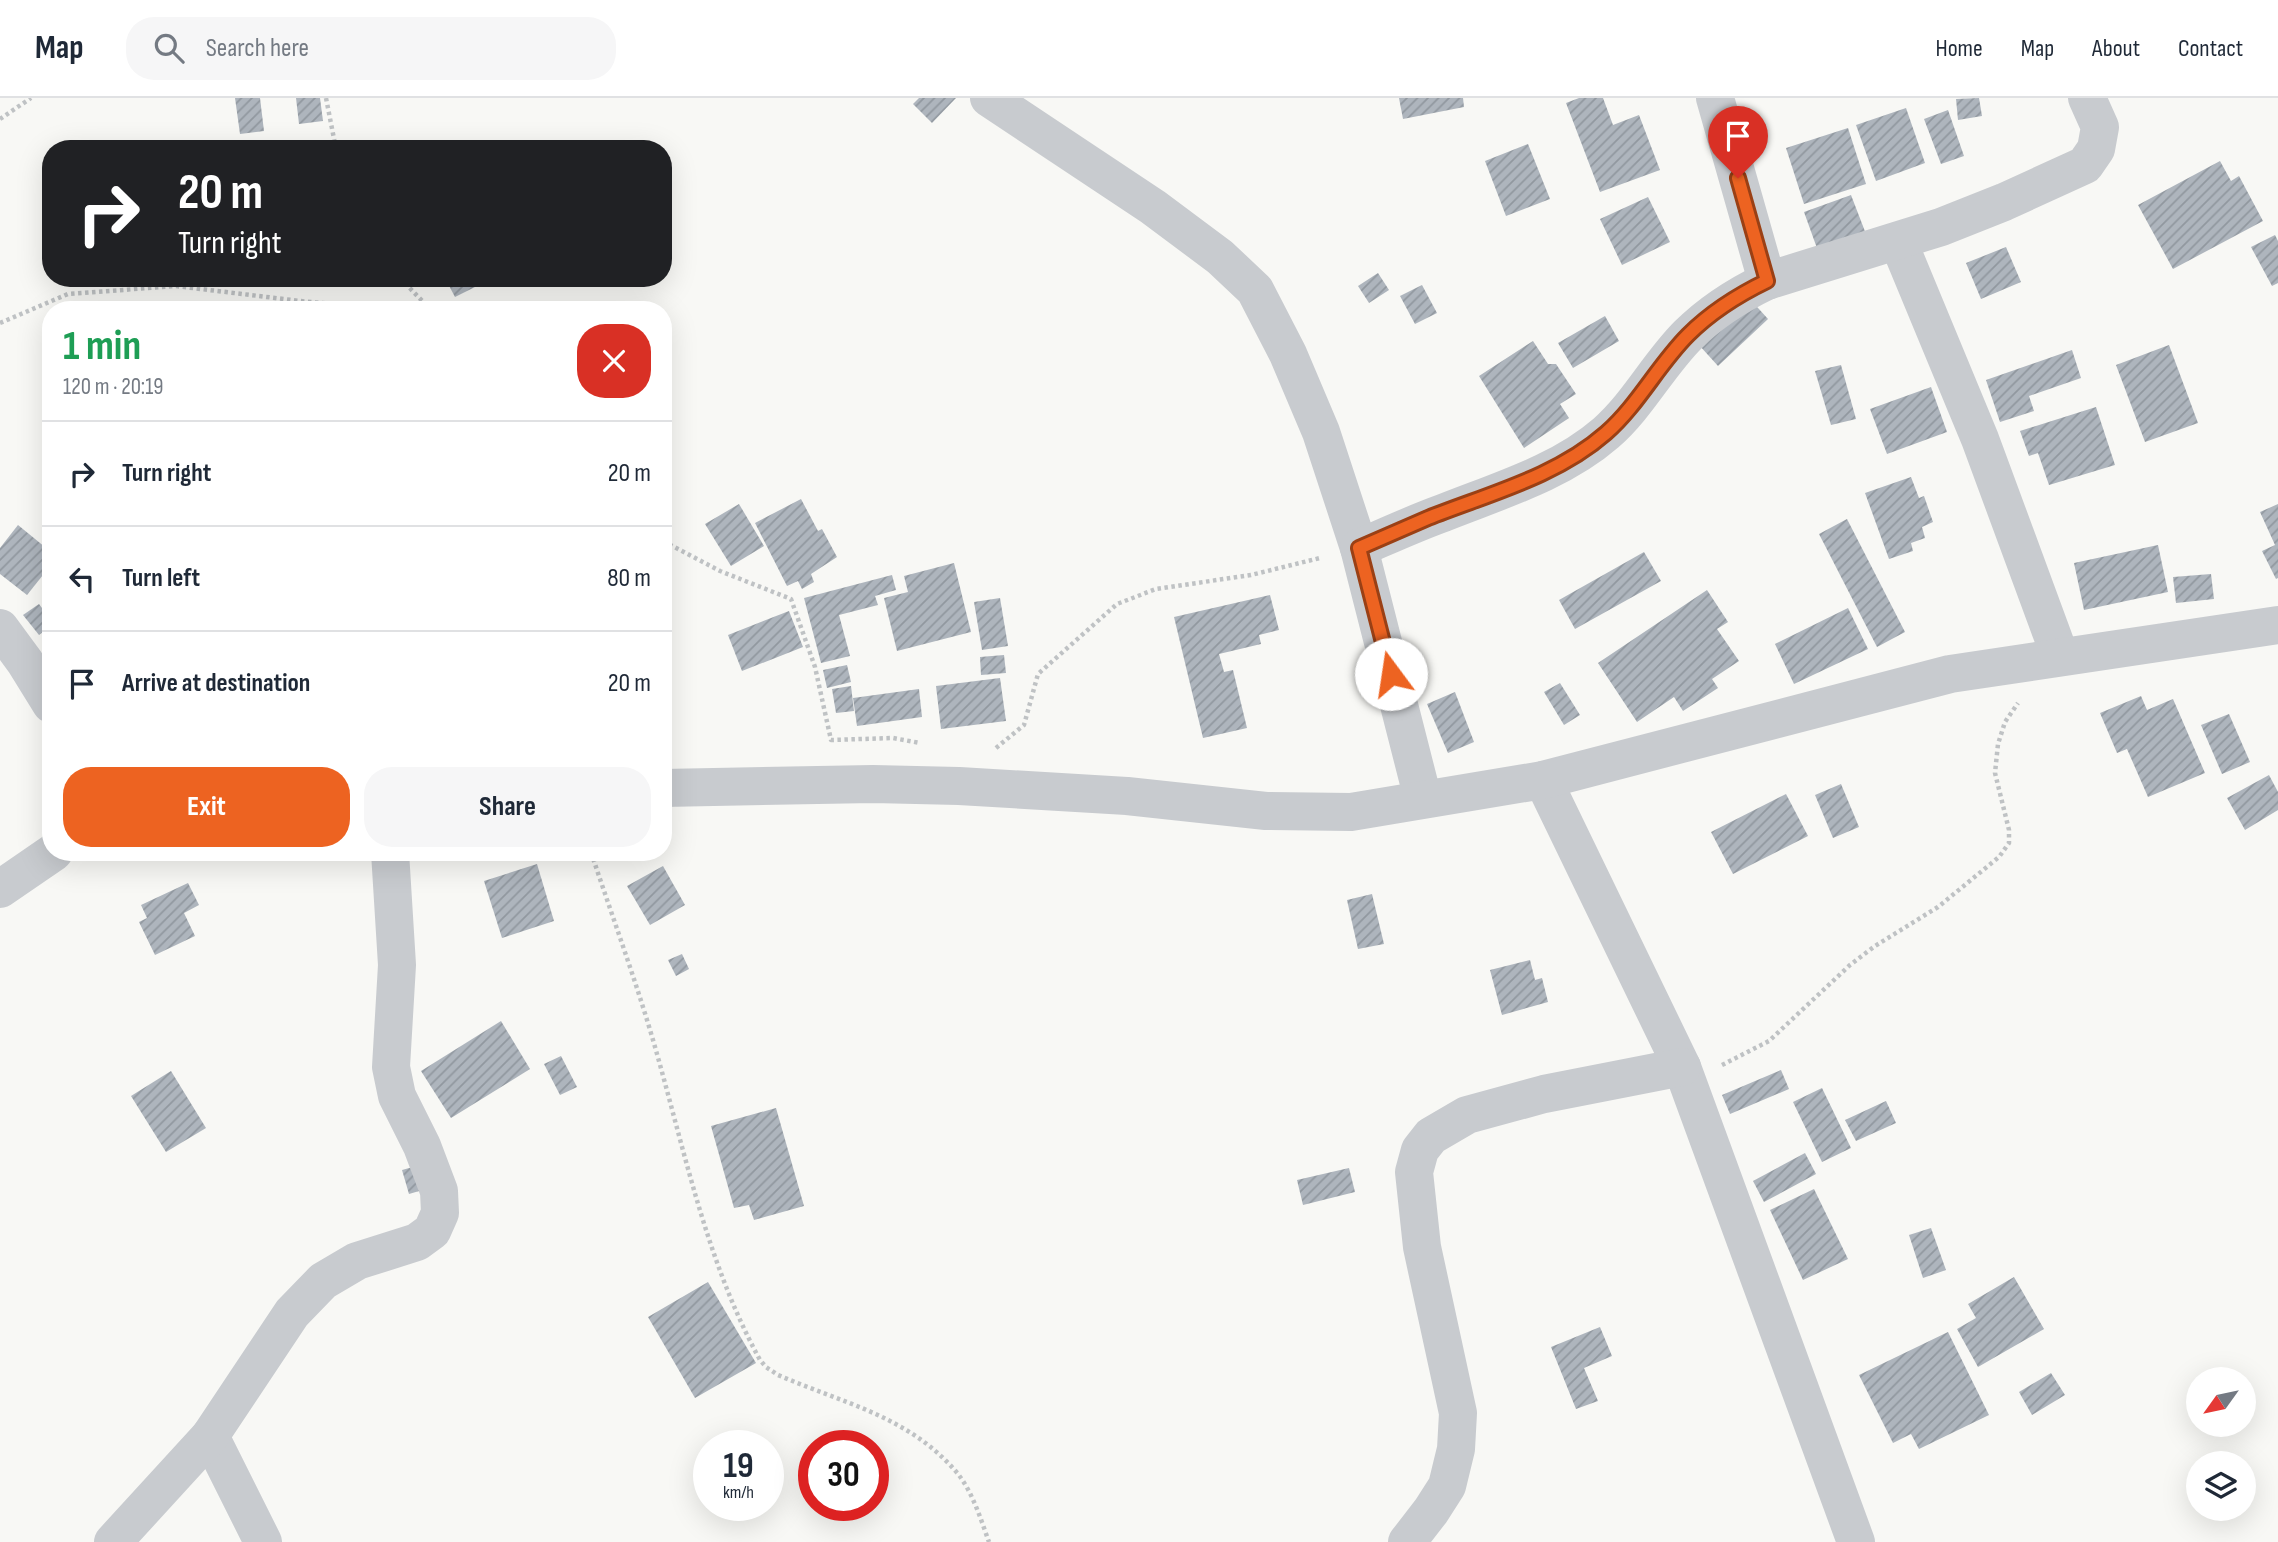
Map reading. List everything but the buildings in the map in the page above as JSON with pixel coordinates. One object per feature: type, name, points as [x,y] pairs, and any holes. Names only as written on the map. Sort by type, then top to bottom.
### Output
[{"type":"street","points":[[989,98],[1153,207],[1220,257],[1255,290],[1288,354],[1321,432],[1359,548],[1423,799]]},
{"type":"street","points":[[1715,98],[1767,281]]},
{"type":"street","points":[[1359,548],[1521,483],[1573,457],[1606,433],[1643,392],[1686,336],[1710,314],[1744,292],[1767,281],[1898,241],[2004,202],[2085,164],[2096,149],[2100,127],[2087,98]]},
{"type":"street","points":[[1898,241],[1980,439],[2051,658]]},
{"type":"street","points":[[672,788],[873,784],[959,786],[1127,796],[1266,811],[1351,812],[1543,780],[1950,674],[2278,625]]},
{"type":"street","points":[[0,628],[42,689]]},
{"type":"street","points":[[1543,780],[1685,1073],[1856,1542]]},
{"type":"street","points":[[0,889],[42,860]]},
{"type":"street","points":[[113,1542],[210,1436],[292,1313],[323,1282],[357,1261],[417,1242],[432,1231],[440,1213],[439,1191],[422,1146],[397,1096],[391,1067],[397,965],[391,861]]},
{"type":"street","points":[[1407,1542],[1447,1486],[1456,1449],[1458,1413],[1422,1247],[1415,1171],[1420,1150],[1431,1136],[1467,1115],[1544,1094],[1685,1073]]},
{"type":"street","points":[[210,1436],[263,1542]]},
{"type":"path","points":[[0,119],[31,98]]},
{"type":"path","points":[[326,98],[333,140]]},
{"type":"path","points":[[52,301],[68,294],[162,287]]},
{"type":"path","points":[[184,287],[300,301]]},
{"type":"path","points":[[408,287],[422,301]]},
{"type":"path","points":[[0,323],[42,305]]},
{"type":"path","points":[[672,546],[720,571],[791,599],[816,667],[831,740],[893,738],[925,744]]},
{"type":"path","points":[[959,786],[969,771],[1024,725],[1038,674],[1118,604],[1156,589],[1251,575],[1359,548]]},
{"type":"path","points":[[1685,1073],[1738,1058],[1769,1041],[1850,965],[1875,946],[1938,908],[1999,857],[2008,843],[2009,831],[1995,773],[1998,744],[2005,722],[2051,658]]},
{"type":"path","points":[[594,861],[651,1032],[703,1221],[720,1269],[760,1360],[778,1375],[889,1418],[909,1430],[959,1475],[975,1505],[989,1542]]},
{"type":"route","points":[[1391,674],[1359,548],[1521,483],[1573,457],[1606,433],[1643,392],[1686,336],[1710,314],[1767,281],[1738,178]]}]
